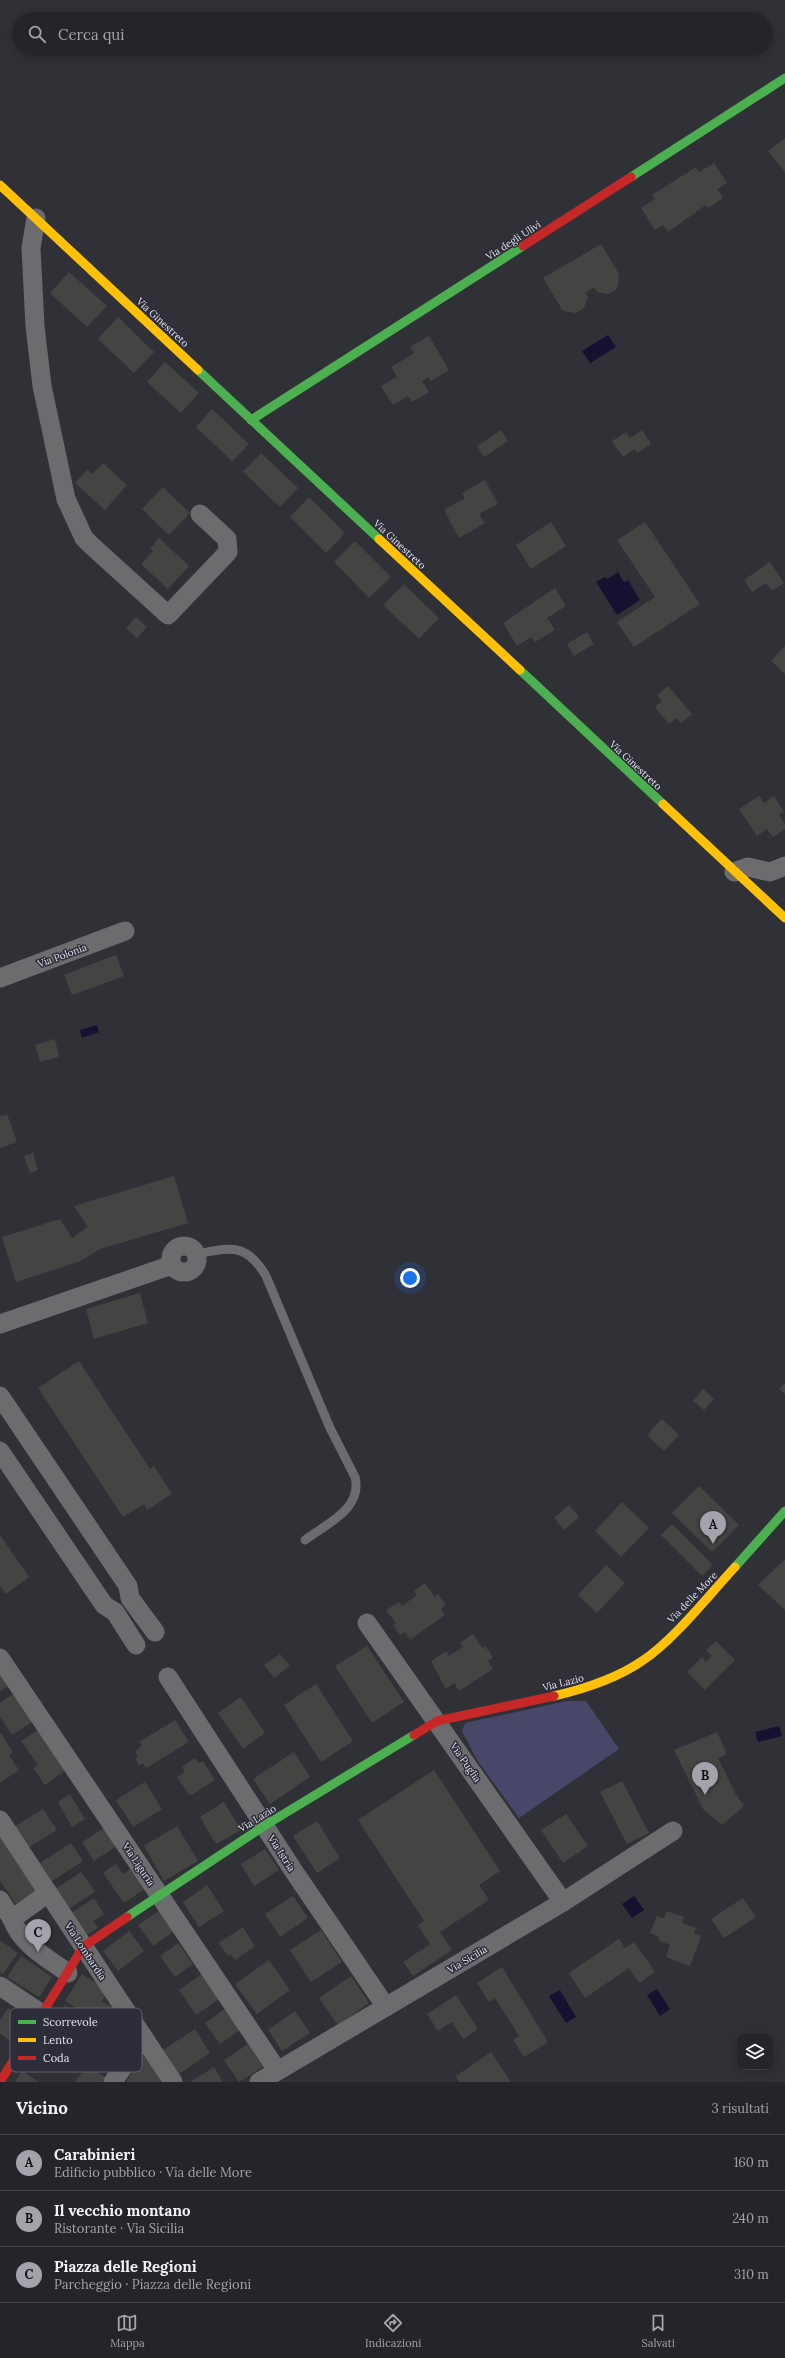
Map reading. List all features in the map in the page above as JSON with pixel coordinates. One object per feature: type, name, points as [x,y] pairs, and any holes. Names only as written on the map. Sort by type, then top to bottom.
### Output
[{"type":"street","name":"Via degli Ulivi","points":[[251,420],[785,78]]},
{"type":"street","name":"Via Ginestreto","points":[[0,184],[734,872],[785,918]]},
{"type":"street","points":[[36,218],[31,248],[33,300],[42,386],[66,499],[84,538],[168,615],[228,552],[227,539],[200,514]]},
{"type":"street","points":[[734,872],[748,867],[770,872],[785,866]]},
{"type":"street","name":"Via Polonia","points":[[0,978],[125,931]]},
{"type":"street","points":[[1,1325],[172,1265],[172,1252],[179,1246],[191,1247],[196,1254]]},
{"type":"street","points":[[0,1396],[128,1586],[130,1598],[155,1632]]},
{"type":"street","points":[[0,1451],[104,1605],[115,1612],[136,1645]]},
{"type":"street","name":"Via delle More","points":[[602,1682],[627,1670],[656,1651],[745,1558],[785,1511]]},
{"type":"street","name":"Via Puglia","points":[[367,1623],[438,1721],[563,1902]]},
{"type":"street","name":"Via Liguria","points":[[0,1658],[277,2070]]},
{"type":"street","name":"Via Istria","points":[[168,1677],[264,1826],[386,2007]]},
{"type":"street","name":"Via Lazio","points":[[46,2008],[83,1947],[159,1894],[264,1826],[438,1721],[563,1694],[602,1682]]},
{"type":"street","name":"Via Lombardia","points":[[0,1820],[124,2008]]},
{"type":"street","name":"Via Sicilia","points":[[259,2082],[563,1902],[673,1831]]},
{"type":"street","points":[[12,1919],[48,1893]]},
{"type":"street","points":[[0,1900],[12,1919],[17,1932],[36,1950],[68,1973]]},
{"type":"street","points":[[0,1986],[33,2008]]},
{"type":"street","name":"Via Lombardia","points":[[143,2037],[173,2082]]},
{"type":"street","name":"Via Lazio","points":[[0,2082],[10,2066]]},
{"type":"street","points":[[113,2082],[120,2072]]},
{"type":"lane","points":[[196,1254],[230,1248],[241,1249],[251,1255],[260,1264],[330,1428],[355,1477],[357,1485],[352,1502],[338,1517],[305,1540]]},
{"type":"shaded area","points":[[608,335],[616,347],[590,363],[582,351]]},
{"type":"shaded area","points":[[618,572],[624,582],[628,580],[640,600],[617,615],[596,582],[605,577],[607,579]]},
{"type":"shaded area","points":[[97,1025],[99,1032],[82,1038],[80,1030]]},
{"type":"shaded area","points":[[567,1701],[586,1701],[619,1749],[519,1818],[477,1760],[462,1731],[465,1723]]},
{"type":"shaded area","points":[[779,1726],[782,1736],[758,1742],[755,1732]]},
{"type":"shaded area","points":[[634,1896],[644,1910],[632,1918],[622,1904]]},
{"type":"shaded area","points":[[657,1989],[670,2009],[660,2016],[647,1995]]},
{"type":"shaded area","points":[[560,1990],[576,2017],[566,2023],[549,1996]]},
{"type":"building","points":[[785,138],[785,172],[768,151]]},
{"type":"building","points":[[714,163],[727,183],[717,189],[723,198],[708,208],[706,205],[668,232],[663,225],[655,230],[641,208],[655,199],[652,195],[696,167],[699,172]]},
{"type":"building","points":[[601,244],[619,274],[617,289],[608,294],[597,292],[594,287],[585,293],[588,297],[584,308],[576,313],[563,311],[543,278]]},
{"type":"building","points":[[69,272],[107,306],[87,327],[50,293]]},
{"type":"building","points":[[118,317],[154,352],[134,373],[98,339]]},
{"type":"building","points":[[429,336],[449,370],[431,381],[428,377],[422,381],[429,392],[412,402],[408,396],[393,405],[381,386],[397,377],[391,367],[414,353],[410,347]]},
{"type":"building","points":[[165,362],[199,393],[181,413],[147,382]]},
{"type":"building","points":[[212,409],[249,444],[232,461],[196,427]]},
{"type":"building","points":[[501,430],[508,441],[484,457],[477,446]]},
{"type":"building","points":[[642,430],[651,444],[637,453],[635,449],[623,457],[612,441],[626,432],[630,438]]},
{"type":"building","points":[[261,453],[298,488],[280,507],[243,472]]},
{"type":"building","points":[[103,463],[127,485],[105,510],[75,483],[87,470],[92,474]]},
{"type":"building","points":[[485,480],[498,504],[479,514],[485,523],[459,538],[444,510],[465,498],[462,493]]},
{"type":"building","points":[[163,487],[190,513],[169,535],[142,509]]},
{"type":"building","points":[[309,497],[345,533],[326,553],[290,517]]},
{"type":"building","points":[[551,522],[566,546],[531,569],[516,545]]},
{"type":"building","points":[[645,522],[700,604],[634,647],[617,622],[655,597],[617,540]]},
{"type":"building","points":[[159,538],[189,566],[168,589],[141,564],[153,551],[150,549]]},
{"type":"building","points":[[355,541],[391,577],[369,598],[334,562]]},
{"type":"building","points":[[770,562],[784,583],[772,591],[766,583],[752,592],[744,580]]},
{"type":"building","points":[[404,584],[439,618],[419,639],[383,605]]},
{"type":"building","points":[[555,588],[566,606],[547,618],[555,630],[535,642],[531,637],[517,646],[503,623]]},
{"type":"building","points":[[136,617],[147,627],[137,638],[126,628]]},
{"type":"building","points":[[587,632],[594,644],[574,656],[567,644]]},
{"type":"building","points":[[785,646],[785,674],[771,661]]},
{"type":"building","points":[[668,686],[692,714],[681,723],[676,718],[669,724],[655,707],[662,701],[657,695]]},
{"type":"building","points":[[759,796],[764,803],[774,796],[784,812],[779,815],[785,824],[785,829],[773,837],[767,829],[757,836],[739,809]]},
{"type":"building","points":[[116,955],[124,976],[72,995],[64,975]]},
{"type":"building","points":[[55,1039],[59,1057],[40,1062],[35,1045]]},
{"type":"building","points":[[7,1114],[17,1142],[0,1148],[0,1116]]},
{"type":"building","points":[[33,1153],[38,1170],[30,1173],[24,1156]]},
{"type":"building","points":[[174,1176],[188,1223],[100,1249],[81,1261],[16,1282],[2,1237],[60,1219],[72,1238],[88,1227],[74,1206]]},
{"type":"building","points":[[140,1293],[148,1323],[94,1339],[86,1309]]},
{"type":"building","points":[[79,1361],[150,1469],[154,1466],[172,1494],[147,1510],[144,1504],[123,1517],[38,1388]]},
{"type":"building","points":[[785,1383],[785,1394],[779,1389]]},
{"type":"building","points":[[703,1389],[714,1399],[704,1410],[693,1401]]},
{"type":"building","points":[[662,1419],[679,1435],[664,1451],[647,1435]]},
{"type":"building","points":[[699,1486],[739,1525],[712,1552],[672,1513]]},
{"type":"building","points":[[622,1502],[649,1528],[621,1557],[595,1531]]},
{"type":"building","points":[[569,1505],[579,1517],[564,1530],[554,1518]]},
{"type":"building","points":[[672,1524],[713,1565],[702,1576],[661,1535]]},
{"type":"building","points":[[0,1535],[29,1577],[6,1594],[0,1586]]},
{"type":"building","points":[[785,1559],[785,1610],[758,1585]]},
{"type":"building","points":[[606,1565],[625,1583],[597,1613],[578,1595]]},
{"type":"building","points":[[425,1583],[435,1597],[438,1594],[446,1605],[441,1609],[445,1615],[410,1640],[405,1632],[400,1635],[393,1625],[396,1623],[386,1610],[399,1602],[402,1606],[417,1595],[414,1591]]},
{"type":"building","points":[[473,1634],[482,1648],[485,1646],[493,1657],[488,1661],[493,1669],[459,1691],[454,1683],[446,1689],[431,1661],[446,1651],[449,1656],[463,1647],[460,1643]]},
{"type":"building","points":[[716,1641],[735,1660],[705,1690],[687,1672],[702,1657],[706,1662],[712,1656],[706,1650]]},
{"type":"building","points":[[367,1646],[404,1702],[372,1723],[335,1666]]},
{"type":"building","points":[[280,1654],[290,1666],[274,1678],[264,1665]]},
{"type":"building","points":[[0,1668],[10,1685],[0,1691]]},
{"type":"building","points":[[316,1684],[353,1741],[321,1762],[284,1705]]},
{"type":"building","points":[[13,1694],[32,1722],[12,1735],[0,1717],[0,1703]]},
{"type":"building","points":[[241,1697],[265,1733],[243,1749],[218,1713]]},
{"type":"building","points":[[175,1720],[189,1742],[146,1768],[143,1763],[139,1765],[135,1758],[138,1756],[135,1751],[142,1746],[139,1742]]},
{"type":"building","points":[[42,1727],[69,1768],[45,1785],[33,1768],[38,1765],[21,1741]]},
{"type":"building","points":[[0,1732],[13,1752],[9,1755],[19,1770],[0,1783]]},
{"type":"building","points":[[717,1732],[727,1754],[718,1758],[735,1793],[744,1806],[722,1825],[703,1809],[674,1750]]},
{"type":"building","points":[[294,1752],[310,1777],[270,1804],[253,1779]]},
{"type":"building","points":[[195,1758],[199,1763],[203,1761],[215,1780],[190,1796],[177,1777],[185,1772],[182,1767]]},
{"type":"building","points":[[434,1770],[500,1871],[479,1885],[489,1900],[440,1932],[452,1950],[413,1976],[403,1962],[430,1944],[418,1925],[424,1921],[358,1820]]},
{"type":"building","points":[[622,1781],[649,1833],[627,1844],[600,1792]]},
{"type":"building","points":[[145,1782],[162,1809],[133,1827],[116,1800]]},
{"type":"building","points":[[70,1794],[85,1819],[72,1827],[58,1802]]},
{"type":"building","points":[[224,1802],[241,1830],[216,1844],[200,1817]]},
{"type":"building","points":[[43,1809],[57,1830],[28,1848],[14,1827]]},
{"type":"building","points":[[566,1814],[588,1846],[563,1863],[541,1830]]},
{"type":"building","points":[[317,1821],[340,1858],[317,1873],[293,1836]]},
{"type":"building","points":[[177,1826],[198,1861],[164,1881],[144,1846]]},
{"type":"building","points":[[104,1828],[117,1846],[94,1861],[82,1842]]},
{"type":"building","points":[[0,1836],[37,1889],[16,1904],[0,1881]]},
{"type":"building","points":[[71,1843],[83,1861],[52,1881],[40,1863]]},
{"type":"building","points":[[265,1849],[279,1870],[254,1886],[241,1864]]},
{"type":"building","points":[[116,1864],[123,1874],[132,1868],[146,1888],[124,1903],[103,1873]]},
{"type":"building","points":[[81,1872],[95,1892],[68,1909],[55,1889]]},
{"type":"building","points":[[207,1885],[224,1911],[199,1927],[183,1902]]},
{"type":"building","points":[[293,1896],[308,1918],[280,1937],[265,1914]]},
{"type":"building","points":[[94,1898],[104,1914],[93,1921],[98,1928],[85,1936],[71,1913]]},
{"type":"building","points":[[743,1898],[756,1917],[724,1938],[711,1919]]},
{"type":"building","points":[[159,1911],[173,1932],[153,1946],[138,1925]]},
{"type":"building","points":[[667,1911],[684,1917],[682,1923],[696,1928],[694,1933],[701,1936],[690,1966],[666,1957],[670,1945],[658,1940],[659,1937],[650,1933],[657,1916],[664,1918]]},
{"type":"building","points":[[243,1927],[255,1946],[235,1960],[230,1954],[228,1956],[219,1943]]},
{"type":"building","points":[[321,1930],[342,1962],[311,1982],[290,1950]]},
{"type":"building","points":[[129,1931],[144,1951],[118,1971],[103,1951]]},
{"type":"building","points":[[619,1939],[625,1948],[634,1942],[655,1972],[639,1983],[629,1968],[585,1998],[569,1973]]},
{"type":"building","points":[[0,1940],[18,1953],[3,1974],[0,1972]]},
{"type":"building","points":[[178,1943],[193,1964],[175,1977],[160,1956]]},
{"type":"building","points":[[21,1956],[52,1977],[39,1997],[7,1977]]},
{"type":"building","points":[[269,1960],[290,1990],[257,2014],[235,1984]]},
{"type":"building","points":[[502,1967],[548,2042],[524,2057],[513,2040],[519,2036],[495,1998],[489,2002],[477,1983]]},
{"type":"building","points":[[82,1974],[109,1991],[102,2001],[113,2008],[76,2008],[65,2001]]},
{"type":"building","points":[[202,1974],[219,1999],[196,2015],[179,1990]]},
{"type":"building","points":[[351,1976],[369,2003],[338,2025],[319,1998]]},
{"type":"building","points":[[456,1995],[478,2029],[463,2039],[452,2022],[438,2031],[427,2014]]},
{"type":"building","points":[[8,2008],[10,2009],[10,2040],[0,2034],[0,2020]]},
{"type":"building","points":[[225,2009],[240,2030],[220,2044],[205,2023]]},
{"type":"building","points":[[295,2011],[310,2033],[282,2051],[268,2030]]},
{"type":"building","points":[[195,2029],[210,2053],[179,2074],[163,2050]]},
{"type":"building","points":[[248,2044],[263,2067],[239,2082],[224,2060]]},
{"type":"building","points":[[491,2052],[511,2082],[459,2082],[456,2076]]},
{"type":"building","points":[[144,2053],[161,2082],[126,2082],[132,2072],[142,2072],[142,2056]]},
{"type":"building","points":[[214,2067],[223,2082],[190,2082]]},
{"type":"building","points":[[21,2072],[24,2072],[39,2082],[15,2082]]},
{"type":"building","points":[[82,2072],[98,2072],[108,2079],[105,2082],[75,2082]]},
{"type":"traffic: fast","points":[[631,177],[785,78]]},
{"type":"traffic: fast","points":[[251,420],[523,246]]},
{"type":"traffic: fast","points":[[198,370],[379,539]]},
{"type":"traffic: fast","points":[[520,670],[663,804]]},
{"type":"traffic: fast","points":[[735,1567],[785,1511]]},
{"type":"traffic: fast","points":[[127,1917],[264,1826],[414,1735]]},
{"type":"traffic: slow","points":[[0,185],[198,370]]},
{"type":"traffic: slow","points":[[379,539],[520,670]]},
{"type":"traffic: slow","points":[[663,804],[785,918]]},
{"type":"traffic: slow","points":[[554,1696],[600,1683],[622,1673],[642,1661],[666,1642],[678,1630],[735,1567]]},
{"type":"traffic: jam","points":[[523,246],[631,177]]},
{"type":"traffic: jam","points":[[414,1735],[437,1721],[554,1696]]},
{"type":"traffic: jam","points":[[45,2008],[83,1947],[127,1917]]},
{"type":"traffic: jam","points":[[0,2082],[10,2066]]},
{"type":"place","name":"Carabinieri","points":[[713,1544]]},
{"type":"place","name":"Il vecchio montano","points":[[705,1795]]},
{"type":"place","name":"Piazza delle Regioni","points":[[38,1952]]}]
